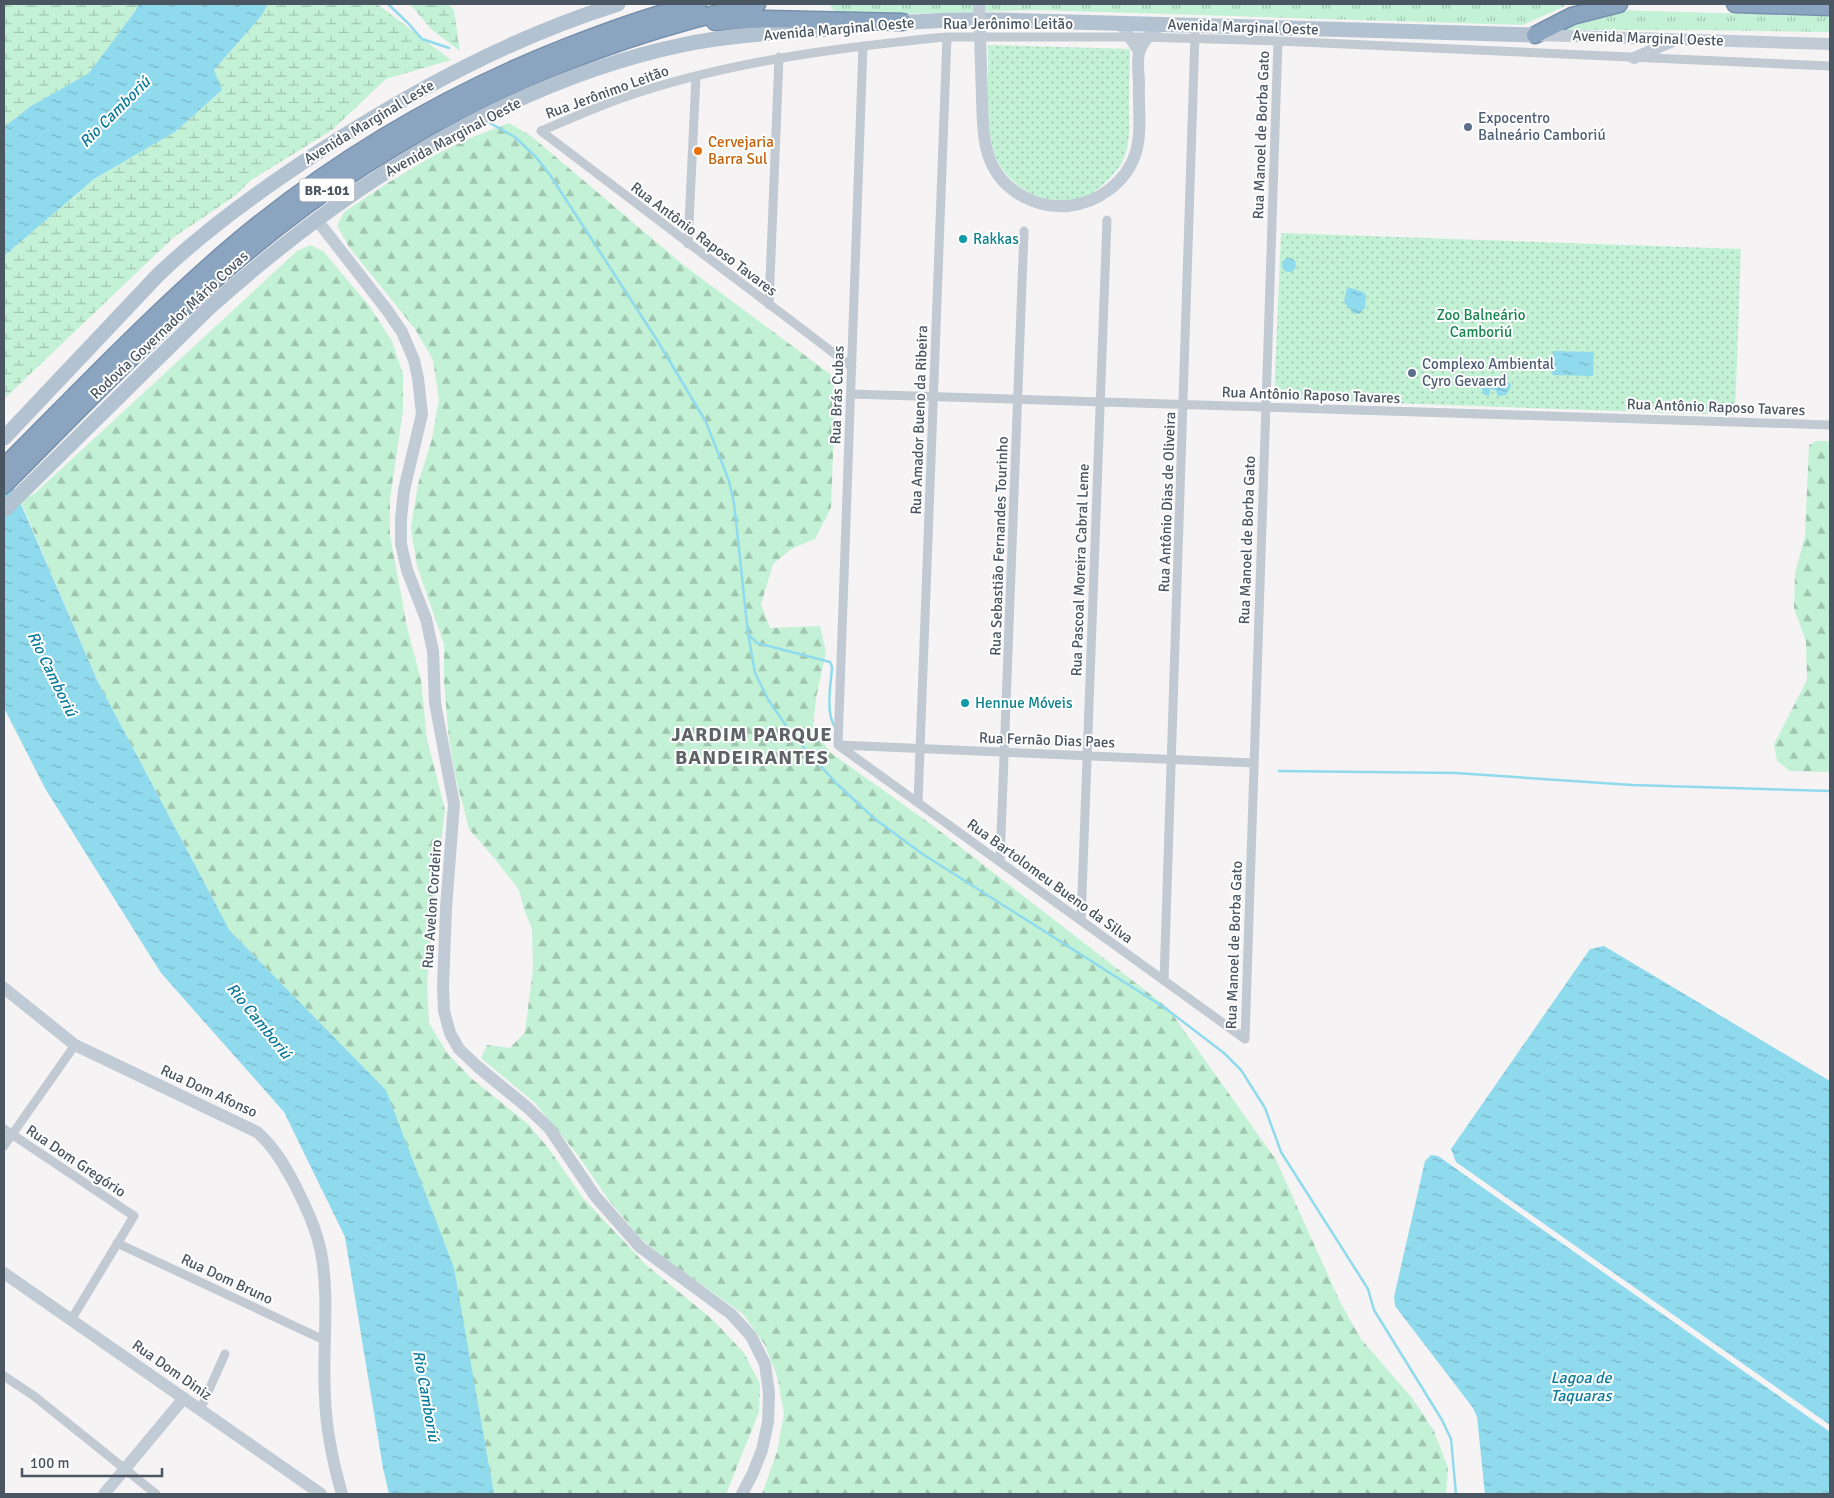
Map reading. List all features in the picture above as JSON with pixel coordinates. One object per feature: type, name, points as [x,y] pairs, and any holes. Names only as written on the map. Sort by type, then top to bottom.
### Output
[{"type":"highway","name":"Rodovia Governador Mário Covas","points":[[4,485],[36,444],[200,274],[262,222],[350,158],[450,100],[512,70],[617,28],[698,4]]},
{"type":"highway","name":"Rodovia Governador Mário Covas","points":[[4,467],[36,444],[211,283],[277,228],[346,176],[422,129],[497,91],[568,60],[673,25],[756,4]]},
{"type":"highway","points":[[1535,35],[1572,16],[1619,4]]},
{"type":"highway","points":[[1734,4],[1830,8]]},
{"type":"highway","points":[[673,25],[744,20],[903,22]]},
{"type":"main road","name":"Avenida Marginal Leste","points":[[4,438],[158,275],[185,249],[272,183],[351,131],[442,78],[546,30],[618,4]]},
{"type":"main road","name":"Avenida Marginal Oeste","points":[[4,510],[209,308],[264,260],[350,195],[453,134],[529,97],[564,81],[650,53],[714,40],[903,22],[984,20],[1162,24],[1197,34],[1215,26],[1535,35]]},
{"type":"street","points":[[979,4],[982,98],[987,152],[1002,180],[1025,198],[1052,207],[1082,204],[1108,191],[1126,172],[1136,152],[1138,135],[1139,51],[1147,37],[1162,24]]},
{"type":"street","points":[[1120,23],[1139,51]]},
{"type":"street","points":[[1247,27],[1271,36],[1278,41]]},
{"type":"street","name":"Rua Jerônimo Leitão","points":[[541,131],[620,99],[696,76],[779,57],[947,38],[1147,37],[1197,34],[1278,41],[1830,66]]},
{"type":"street","name":"Rua Antônio Dias de Oliveira","points":[[1164,981],[1194,54],[1197,34]]},
{"type":"street","name":"Avenida Marginal Oeste","points":[[1535,35],[1830,44]]},
{"type":"street","name":"Rua Amador Bueno da Ribeira","points":[[918,803],[947,38]]},
{"type":"street","points":[[1634,58],[1677,39]]},
{"type":"street","name":"Rua Manoel de Borba Gato","points":[[1245,1040],[1278,41]]},
{"type":"street","name":"Rua Brás Cubas","points":[[838,745],[863,46]]},
{"type":"street","points":[[769,305],[779,57]]},
{"type":"street","points":[[688,244],[696,76]]},
{"type":"street","name":"Rua Antônio Raposo Tavares","points":[[541,131],[852,367]]},
{"type":"street","name":"Rua Avelon Cordeiro","points":[[316,220],[387,310],[402,332],[414,360],[418,378],[422,414],[404,490],[401,544],[407,570],[426,619],[433,651],[435,703],[454,804],[446,908],[443,986],[444,1011],[450,1033],[459,1049],[549,1128],[595,1196],[640,1247],[731,1314],[751,1336],[765,1364],[770,1392],[768,1422],[762,1450],[742,1494]]},
{"type":"street","name":"Rua Pascoal Moreira Cabral Leme","points":[[1081,921],[1107,220]]},
{"type":"street","name":"Rua Sebastião Fernandes Tourinho","points":[[1000,862],[1024,231]]},
{"type":"street","name":"Rua Antônio Raposo Tavares","points":[[851,394],[1830,425]]},
{"type":"street","name":"Rua Fernão Dias Paes","points":[[838,745],[1254,763]]},
{"type":"street","name":"Rua Bartolomeu Bueno da Silva","points":[[838,745],[1245,1040]]},
{"type":"street","name":"Rua Dom Afonso","points":[[4,988],[75,1045],[258,1132],[284,1165],[316,1232],[324,1269],[326,1414],[334,1465],[342,1494]]},
{"type":"street","points":[[4,1146],[8,1132],[75,1045]]},
{"type":"street","name":"Rua Dom Gregório","points":[[8,1132],[134,1216],[118,1243]]},
{"type":"street","points":[[71,1320],[118,1243]]},
{"type":"street","name":"Rua Dom Bruno","points":[[118,1243],[324,1340]]},
{"type":"street","name":"Rua Dom Diniz","points":[[4,1273],[321,1494]]},
{"type":"street","points":[[200,1410],[225,1354]]},
{"type":"street","points":[[4,1376],[34,1396],[156,1494]]},
{"type":"street","points":[[104,1494],[184,1398]]},
{"type":"green space","points":[[4,4],[138,4],[136,10],[89,73],[31,106],[4,127]]},
{"type":"green space","points":[[268,4],[377,4],[451,60],[386,79],[332,130],[251,180],[236,195],[174,237],[4,399],[4,256],[94,179],[175,132],[222,90],[214,70],[262,15]]},
{"type":"green space","points":[[410,4],[448,4],[454,10],[460,51],[431,29]]},
{"type":"green space","points":[[830,4],[1565,5],[1523,25],[1035,10],[871,15],[838,12],[832,9]]},
{"type":"green space","points":[[1611,10],[1830,16],[1830,32],[1561,30],[1562,25]]},
{"type":"green space","points":[[988,45],[1130,49],[1128,145],[1120,165],[1102,186],[1077,201],[1058,202],[1026,191],[1009,177],[996,158],[990,134]]},
{"type":"green space","points":[[509,123],[531,136],[682,264],[830,374],[834,380],[835,401],[831,508],[815,539],[791,549],[773,564],[761,604],[770,628],[820,626],[826,652],[816,698],[813,729],[831,753],[932,825],[1168,1008],[1276,1160],[1341,1304],[1361,1339],[1412,1398],[1434,1431],[1448,1468],[1446,1494],[762,1494],[777,1452],[784,1414],[778,1379],[765,1345],[743,1314],[663,1257],[640,1238],[608,1199],[577,1154],[535,1103],[481,1058],[487,1045],[510,1048],[525,1032],[533,969],[532,929],[519,890],[469,829],[456,779],[449,740],[444,682],[444,644],[417,566],[411,528],[418,484],[432,439],[439,400],[433,360],[415,329],[349,247],[337,226],[344,212],[431,157],[470,138]]},
{"type":"green space","name":"Zoo Balneário Camboriú","points":[[1281,233],[1741,249],[1735,415],[1274,399]]},
{"type":"green space","points":[[310,245],[323,251],[370,307],[392,341],[403,374],[403,410],[390,499],[390,535],[407,627],[421,680],[427,739],[445,810],[432,918],[427,985],[429,1023],[447,1053],[472,1079],[528,1124],[549,1149],[583,1198],[646,1265],[712,1319],[744,1353],[760,1384],[759,1412],[726,1494],[494,1494],[386,1090],[230,931],[98,682],[20,500],[34,494],[297,251]]},
{"type":"green space","points":[[1816,441],[1830,441],[1830,772],[1790,771],[1777,761],[1774,744],[1807,680],[1806,642],[1794,608],[1795,573],[1805,536],[1809,445]]},
{"type":"water","name":"Rio Camboriú","points":[[138,4],[268,4],[262,15],[214,70],[222,90],[175,132],[94,179],[4,256],[4,127],[31,106],[89,73],[136,10]]},
{"type":"water","points":[[1289,258],[1294,260],[1296,265],[1294,270],[1289,272],[1284,270],[1282,265],[1284,260]]},
{"type":"water","points":[[1348,287],[1363,292],[1366,295],[1365,308],[1359,314],[1353,313],[1344,302]]},
{"type":"water","points":[[1553,351],[1594,352],[1593,376],[1552,375]]},
{"type":"water","points":[[1505,381],[1510,383],[1511,387],[1506,395],[1498,396],[1496,391],[1492,389],[1489,396],[1483,394],[1482,389],[1484,385],[1498,386]]},
{"type":"water","name":"Rio Camboriú","points":[[4,465],[98,682],[230,931],[386,1090],[454,1268],[494,1494],[389,1494],[383,1468],[345,1237],[284,1112],[161,973],[46,790],[4,708]]},
{"type":"water","points":[[1604,946],[1830,1081],[1830,1425],[1456,1162],[1451,1149],[1590,949]]},
{"type":"water","name":"Lagoa de Taquaras","points":[[1431,1155],[1438,1156],[1830,1432],[1830,1494],[1485,1494],[1477,1417],[1473,1408],[1395,1306],[1394,1297],[1425,1161]]},
{"type":"waterway","points":[[388,4],[422,39],[449,48]]},
{"type":"waterway","points":[[490,123],[515,137],[536,157],[550,175],[657,340],[706,422],[729,481],[734,503],[748,633],[755,673],[769,701],[794,737],[838,785],[875,819],[921,853],[1165,1008],[1224,1053],[1241,1070],[1265,1108],[1281,1152],[1368,1289],[1374,1310],[1442,1420],[1451,1439],[1456,1494]]},
{"type":"waterway","points":[[748,634],[757,643],[830,662],[832,667],[829,706],[835,727]]},
{"type":"waterway","points":[[1279,771],[1456,773],[1632,785],[1830,791]]},
{"type":"place","name":"Expocentro Balneário Camboriú","points":[[1468,127]]},
{"type":"place","name":"Cervejaria Barra Sul","points":[[698,151]]},
{"type":"place","name":"Rakkas","points":[[963,239]]},
{"type":"place","name":"Complexo Ambiental Cyro Gevaerd","points":[[1412,373]]},
{"type":"place","name":"Hennue Móveis","points":[[965,703]]},
{"type":"district","name":"JARDIM PARQUE BANDEIRANTES","points":[[752,746]]}]
